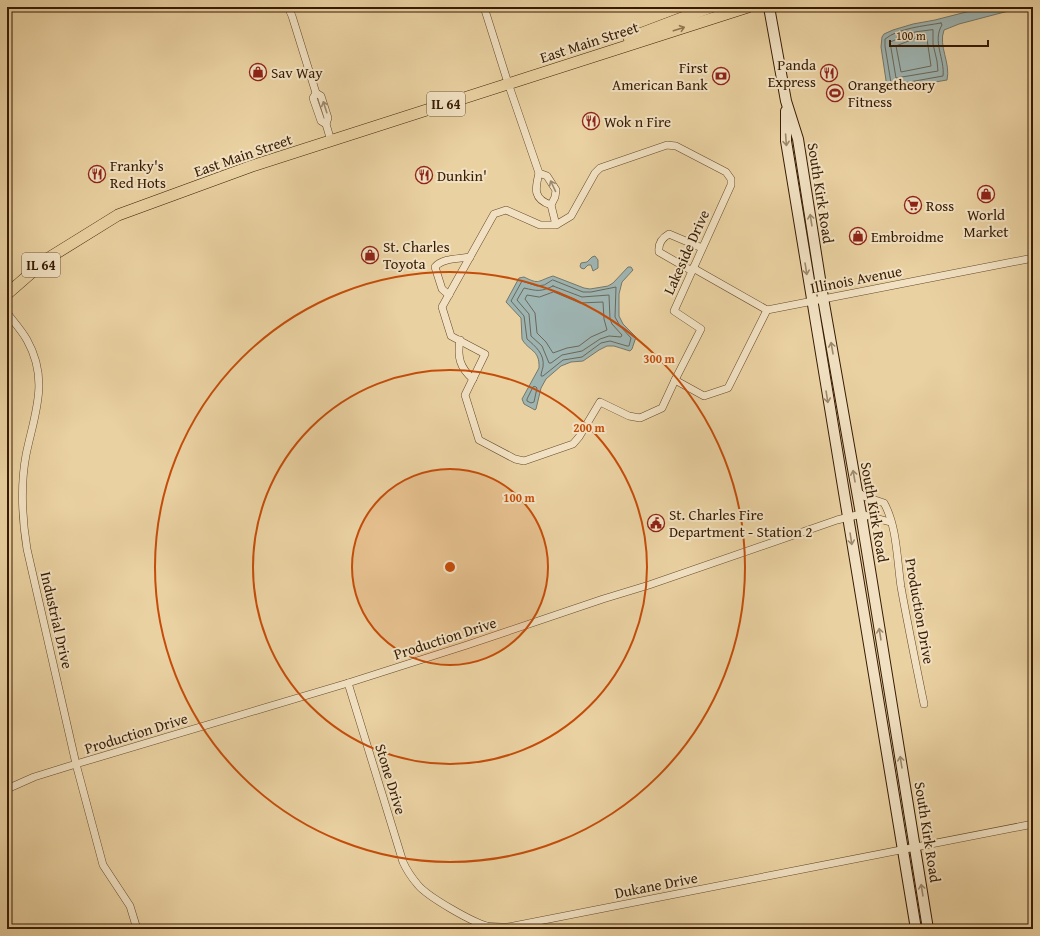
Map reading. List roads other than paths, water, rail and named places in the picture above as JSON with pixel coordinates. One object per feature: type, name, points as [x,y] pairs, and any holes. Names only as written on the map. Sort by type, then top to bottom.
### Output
[{"type":"main road","name":"East Main Street","points":[[508,84],[711,7]]},
{"type":"main road","name":"East Main Street","points":[[7,294],[47,259],[118,215],[252,166],[748,7]]},
{"type":"main road","name":"South Kirk Road","points":[[769,7],[786,101],[798,139],[823,298],[861,514],[928,929]]},
{"type":"main road","name":"South Kirk Road","points":[[786,101],[786,141],[811,301],[916,929]]},
{"type":"street","points":[[288,7],[316,94],[321,96],[328,118],[326,124],[332,141]]},
{"type":"street","points":[[484,7],[508,84],[539,173],[536,184],[536,194],[540,200],[551,205]]},
{"type":"street","name":"Lakeside Drive","points":[[667,145],[676,146],[726,172],[731,179],[731,185],[674,311],[701,328],[662,408],[640,418],[629,416],[600,402],[580,437],[573,444],[524,461],[515,459],[479,440],[465,395],[485,354],[451,336],[442,307],[494,214],[506,210],[540,225],[556,225],[571,216],[595,173],[600,168],[667,145]]},
{"type":"street","points":[[539,173],[547,176],[556,190],[556,197],[551,205],[556,225]]},
{"type":"street","points":[[675,380],[704,396],[728,388],[767,310],[659,252],[658,247],[663,237],[668,234],[702,248]]},
{"type":"street","points":[[449,295],[442,289],[434,267],[444,261],[470,257]]},
{"type":"street","name":"Illinois Avenue","points":[[767,310],[1033,258]]},
{"type":"street","name":"Industrial Drive","points":[[7,314],[27,340],[35,360],[39,380],[39,402],[26,455],[23,482],[22,514],[24,531],[76,764],[103,865],[130,906],[138,929]]},
{"type":"street","points":[[460,340],[458,350],[462,366],[466,373],[473,379]]},
{"type":"street","name":"Production Drive","points":[[857,491],[863,496],[884,503],[888,512],[895,542],[901,586],[924,704]]},
{"type":"street","name":"Production Drive","points":[[7,789],[34,777],[348,683],[474,643],[847,517],[861,514],[890,522]]},
{"type":"street","name":"Stone Drive","points":[[348,683],[403,862],[414,880]]},
{"type":"street","name":"Dukane Drive","points":[[414,880],[419,887],[431,896],[471,919],[486,926],[508,927],[1033,824]]},
{"type":"water","points":[[979,7],[1017,7],[1016,9],[959,24],[944,30],[942,42],[948,74],[947,80],[898,88],[887,87],[881,47],[882,37],[884,34],[913,24],[974,10]]},
{"type":"water","points":[[595,256],[598,260],[598,268],[593,271],[591,265],[588,265],[584,269],[581,268],[581,263],[587,262]]},
{"type":"water","points":[[628,267],[631,267],[633,270],[622,282],[619,294],[619,316],[623,324],[636,337],[632,349],[630,351],[614,346],[607,346],[583,361],[571,362],[561,366],[546,379],[541,388],[536,409],[535,410],[524,404],[522,399],[539,368],[539,362],[536,354],[524,343],[522,339],[521,318],[506,302],[519,278],[524,277],[536,282],[553,276],[590,289],[608,286],[613,283]]},
{"type":"place","name":"Sav Way","points":[[258,72]]},
{"type":"place","name":"Panda Express","points":[[829,73]]},
{"type":"place","name":"First American Bank","points":[[721,76]]},
{"type":"place","name":"Orangetheory Fitness","points":[[835,93]]},
{"type":"place","name":"Wok n Fire","points":[[591,121]]},
{"type":"place","name":"Franky's Red Hots","points":[[97,174]]},
{"type":"place","name":"Dunkin'","points":[[424,175]]},
{"type":"place","name":"World Market","points":[[986,194]]},
{"type":"place","name":"Ross","points":[[913,205]]},
{"type":"place","name":"Embroidme","points":[[858,236]]},
{"type":"place","name":"St. Charles Toyota","points":[[370,255]]},
{"type":"place","name":"St. Charles Fire Department - Station 2","points":[[656,523]]}]
